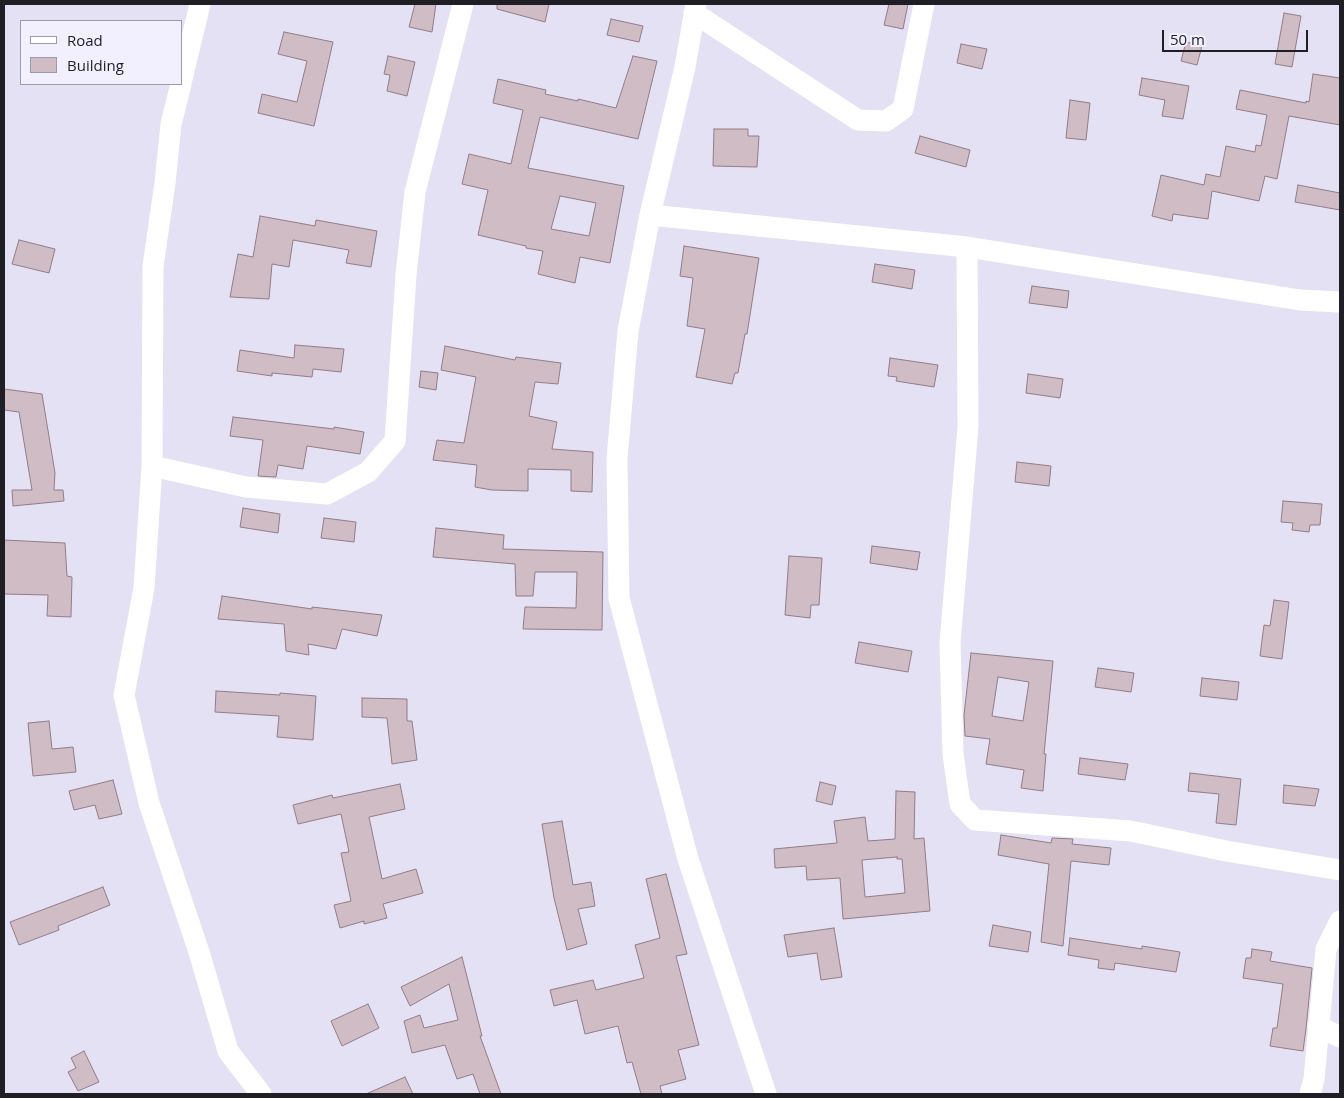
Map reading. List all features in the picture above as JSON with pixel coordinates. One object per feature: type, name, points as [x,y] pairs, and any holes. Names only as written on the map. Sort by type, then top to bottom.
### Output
[{"type":"street","points":[[182,80],[200,4]]},
{"type":"street","points":[[152,466],[246,487],[327,494],[368,472],[395,441],[406,274],[415,192],[464,4]]},
{"type":"street","points":[[766,1094],[688,859],[619,598],[617,459],[628,330],[650,215],[685,67],[695,8],[858,120],[886,121],[903,108],[924,4]]},
{"type":"street","points":[[181,85],[171,124],[152,266],[152,466],[144,588],[124,695],[149,803],[199,952],[228,1051],[260,1094]]},
{"type":"street","points":[[650,215],[967,247],[1300,300],[1340,302]]},
{"type":"street","points":[[967,247],[968,427],[950,643],[954,754],[960,804],[975,820],[1131,831],[1226,851],[1340,870]]},
{"type":"street","points":[[1310,1094],[1314,1079],[1326,949],[1340,921]]},
{"type":"street","points":[[1318,1026],[1340,1037]]},
{"type":"building","points":[[415,4],[436,4],[432,32],[409,27]]},
{"type":"building","points":[[497,4],[549,4],[545,22],[497,9]]},
{"type":"building","points":[[889,4],[908,4],[903,29],[884,25]]},
{"type":"building","points":[[1284,13],[1301,16],[1292,67],[1275,64]]},
{"type":"building","points":[[611,19],[643,26],[639,42],[607,35]]},
{"type":"building","points":[[284,32],[333,42],[314,126],[258,113],[262,94],[297,102],[307,61],[278,54]]},
{"type":"building","points":[[1186,42],[1202,46],[1197,65],[1181,61]]},
{"type":"building","points":[[961,44],[987,49],[982,69],[957,63]]},
{"type":"building","points":[[388,56],[415,62],[407,96],[387,91],[390,75],[384,74]]},
{"type":"building","points":[[633,56],[657,61],[638,139],[540,117],[528,168],[624,186],[610,263],[580,257],[575,283],[538,274],[543,251],[478,235],[488,190],[462,184],[469,154],[511,164],[523,110],[493,103],[498,79],[546,90],[545,94],[616,108]],"holes":[[[560,196],[596,203],[589,236],[551,229]]]},
{"type":"building","points":[[1313,74],[1340,78],[1340,125],[1289,116],[1277,179],[1265,176],[1259,201],[1212,191],[1208,219],[1173,214],[1172,221],[1152,216],[1161,175],[1204,185],[1206,174],[1220,177],[1226,146],[1255,152],[1256,145],[1261,146],[1267,115],[1236,109],[1240,90],[1306,103],[1306,101],[1309,102]]},
{"type":"building","points":[[1142,78],[1189,86],[1183,119],[1162,116],[1165,100],[1139,95]]},
{"type":"building","points":[[1070,100],[1090,103],[1086,140],[1066,138]]},
{"type":"building","points":[[714,129],[748,129],[748,136],[759,136],[757,167],[713,166]]},
{"type":"building","points":[[920,136],[970,150],[966,167],[915,153]]},
{"type":"building","points":[[1298,185],[1340,193],[1340,210],[1295,202]]},
{"type":"building","points":[[260,216],[315,226],[316,220],[377,231],[371,267],[346,263],[349,250],[293,240],[289,267],[272,264],[269,299],[230,297],[238,254],[253,257]]},
{"type":"building","points":[[19,240],[55,249],[49,273],[12,264]]},
{"type":"building","points":[[684,246],[759,258],[747,334],[745,334],[738,373],[735,373],[732,384],[696,377],[705,329],[687,326],[693,278],[680,276]]},
{"type":"building","points":[[875,264],[915,270],[912,289],[872,282]]},
{"type":"building","points":[[1032,286],[1069,291],[1067,308],[1029,303]]},
{"type":"building","points":[[295,345],[344,349],[341,372],[313,369],[312,377],[272,373],[272,376],[237,371],[240,350],[294,358]]},
{"type":"building","points":[[445,346],[515,360],[516,357],[561,363],[558,384],[535,382],[529,416],[557,422],[552,449],[593,452],[592,492],[571,491],[571,470],[528,469],[528,491],[492,490],[475,487],[477,465],[433,460],[437,440],[464,443],[476,377],[441,370]]},
{"type":"building","points":[[890,358],[938,365],[934,387],[896,381],[897,377],[888,376]]},
{"type":"building","points":[[421,371],[438,373],[436,390],[419,387]]},
{"type":"building","points":[[1028,374],[1063,379],[1060,398],[1026,393]]},
{"type":"building","points":[[4,389],[42,394],[55,473],[54,490],[63,490],[64,501],[13,506],[12,490],[32,490],[19,412],[4,410]]},
{"type":"building","points":[[233,417],[334,429],[334,427],[364,432],[360,454],[307,446],[303,469],[278,465],[276,477],[258,476],[263,440],[230,436]]},
{"type":"building","points":[[1017,462],[1051,466],[1049,486],[1015,482]]},
{"type":"building","points":[[1283,501],[1322,504],[1320,525],[1310,525],[1309,532],[1292,530],[1293,523],[1281,522]]},
{"type":"building","points":[[243,508],[280,514],[278,533],[240,527]]},
{"type":"building","points":[[324,518],[356,522],[354,542],[321,538]]},
{"type":"building","points":[[436,528],[504,535],[503,549],[603,552],[602,630],[523,629],[525,607],[576,608],[577,572],[535,572],[533,596],[516,596],[515,564],[433,557]]},
{"type":"building","points":[[4,540],[65,543],[67,576],[72,577],[71,617],[47,616],[48,595],[4,594]]},
{"type":"building","points":[[872,546],[920,552],[917,570],[870,563]]},
{"type":"building","points":[[789,556],[822,558],[819,605],[811,605],[810,618],[785,615]]},
{"type":"building","points":[[222,596],[312,609],[312,607],[382,615],[377,636],[342,629],[336,649],[308,644],[309,655],[286,651],[284,624],[218,619]]},
{"type":"building","points":[[1274,600],[1289,602],[1282,659],[1260,656],[1264,625],[1270,626]]},
{"type":"building","points":[[859,642],[912,651],[908,672],[855,663]]},
{"type":"building","points":[[971,653],[1053,661],[1044,754],[1046,754],[1043,791],[1021,788],[1024,770],[986,764],[990,739],[965,736],[964,715]],"holes":[[[998,677],[1029,682],[1023,721],[992,716]]]},
{"type":"building","points":[[1098,668],[1134,673],[1131,692],[1095,687]]},
{"type":"building","points":[[1202,678],[1239,682],[1237,700],[1200,696]]},
{"type":"building","points":[[216,691],[316,696],[313,740],[277,737],[279,716],[215,712]]},
{"type":"building","points":[[362,698],[407,699],[407,721],[412,721],[417,760],[392,764],[387,718],[362,717]]},
{"type":"building","points":[[49,721],[52,749],[73,747],[76,772],[33,776],[28,723]]},
{"type":"building","points":[[1080,758],[1128,764],[1125,780],[1078,774]]},
{"type":"building","points":[[1190,773],[1241,779],[1236,825],[1216,823],[1219,794],[1188,791]]},
{"type":"building","points":[[113,780],[122,814],[99,819],[95,805],[74,810],[69,791]]},
{"type":"building","points":[[820,782],[836,786],[832,805],[816,801]]},
{"type":"building","points":[[400,784],[405,809],[369,817],[382,879],[416,869],[423,893],[383,904],[387,918],[364,924],[364,921],[340,928],[334,905],[351,901],[341,853],[349,852],[341,814],[298,824],[293,805],[332,795],[333,798]]},
{"type":"building","points":[[1284,785],[1319,789],[1315,806],[1283,803]]},
{"type":"building","points":[[896,791],[915,792],[914,839],[924,838],[930,911],[843,919],[840,878],[807,880],[806,866],[775,868],[774,849],[837,843],[834,821],[865,817],[868,841],[895,839]],"holes":[[[897,857],[897,859],[902,859],[905,893],[865,897],[862,860]]]},
{"type":"building","points":[[562,821],[573,885],[591,882],[595,906],[578,909],[587,944],[567,950],[554,898],[542,824]]},
{"type":"building","points":[[1001,835],[1051,843],[1052,838],[1073,839],[1072,844],[1111,848],[1109,865],[1071,861],[1063,946],[1041,942],[1049,864],[998,855]]},
{"type":"building","points":[[666,874],[687,954],[676,956],[699,1045],[678,1050],[686,1079],[660,1086],[662,1094],[641,1094],[632,1062],[627,1063],[618,1026],[585,1034],[577,1000],[554,1006],[550,990],[593,980],[596,990],[644,978],[635,945],[660,938],[646,879]]},
{"type":"building","points":[[103,887],[110,905],[58,926],[59,930],[19,945],[10,922]]},
{"type":"building","points":[[993,925],[1031,932],[1028,952],[989,946]]},
{"type":"building","points":[[834,928],[842,977],[821,980],[817,953],[788,957],[784,935]]},
{"type":"building","points":[[1070,938],[1142,949],[1142,946],[1180,952],[1176,972],[1115,963],[1114,970],[1098,968],[1099,960],[1068,955]]},
{"type":"building","points":[[1252,949],[1272,952],[1270,961],[1312,968],[1303,1051],[1270,1046],[1273,1028],[1277,1028],[1283,984],[1243,978],[1246,958],[1251,958]]},
{"type":"building","points":[[462,957],[482,1036],[480,1036],[501,1094],[480,1094],[473,1074],[457,1079],[445,1045],[412,1053],[404,1021],[420,1015],[424,1028],[458,1020],[449,984],[410,1006],[401,987]]},
{"type":"building","points":[[368,1004],[379,1028],[342,1046],[331,1021]]},
{"type":"building","points":[[84,1051],[99,1082],[78,1091],[68,1072],[76,1068],[71,1058]]},
{"type":"building","points":[[405,1077],[413,1094],[366,1094]]}]
